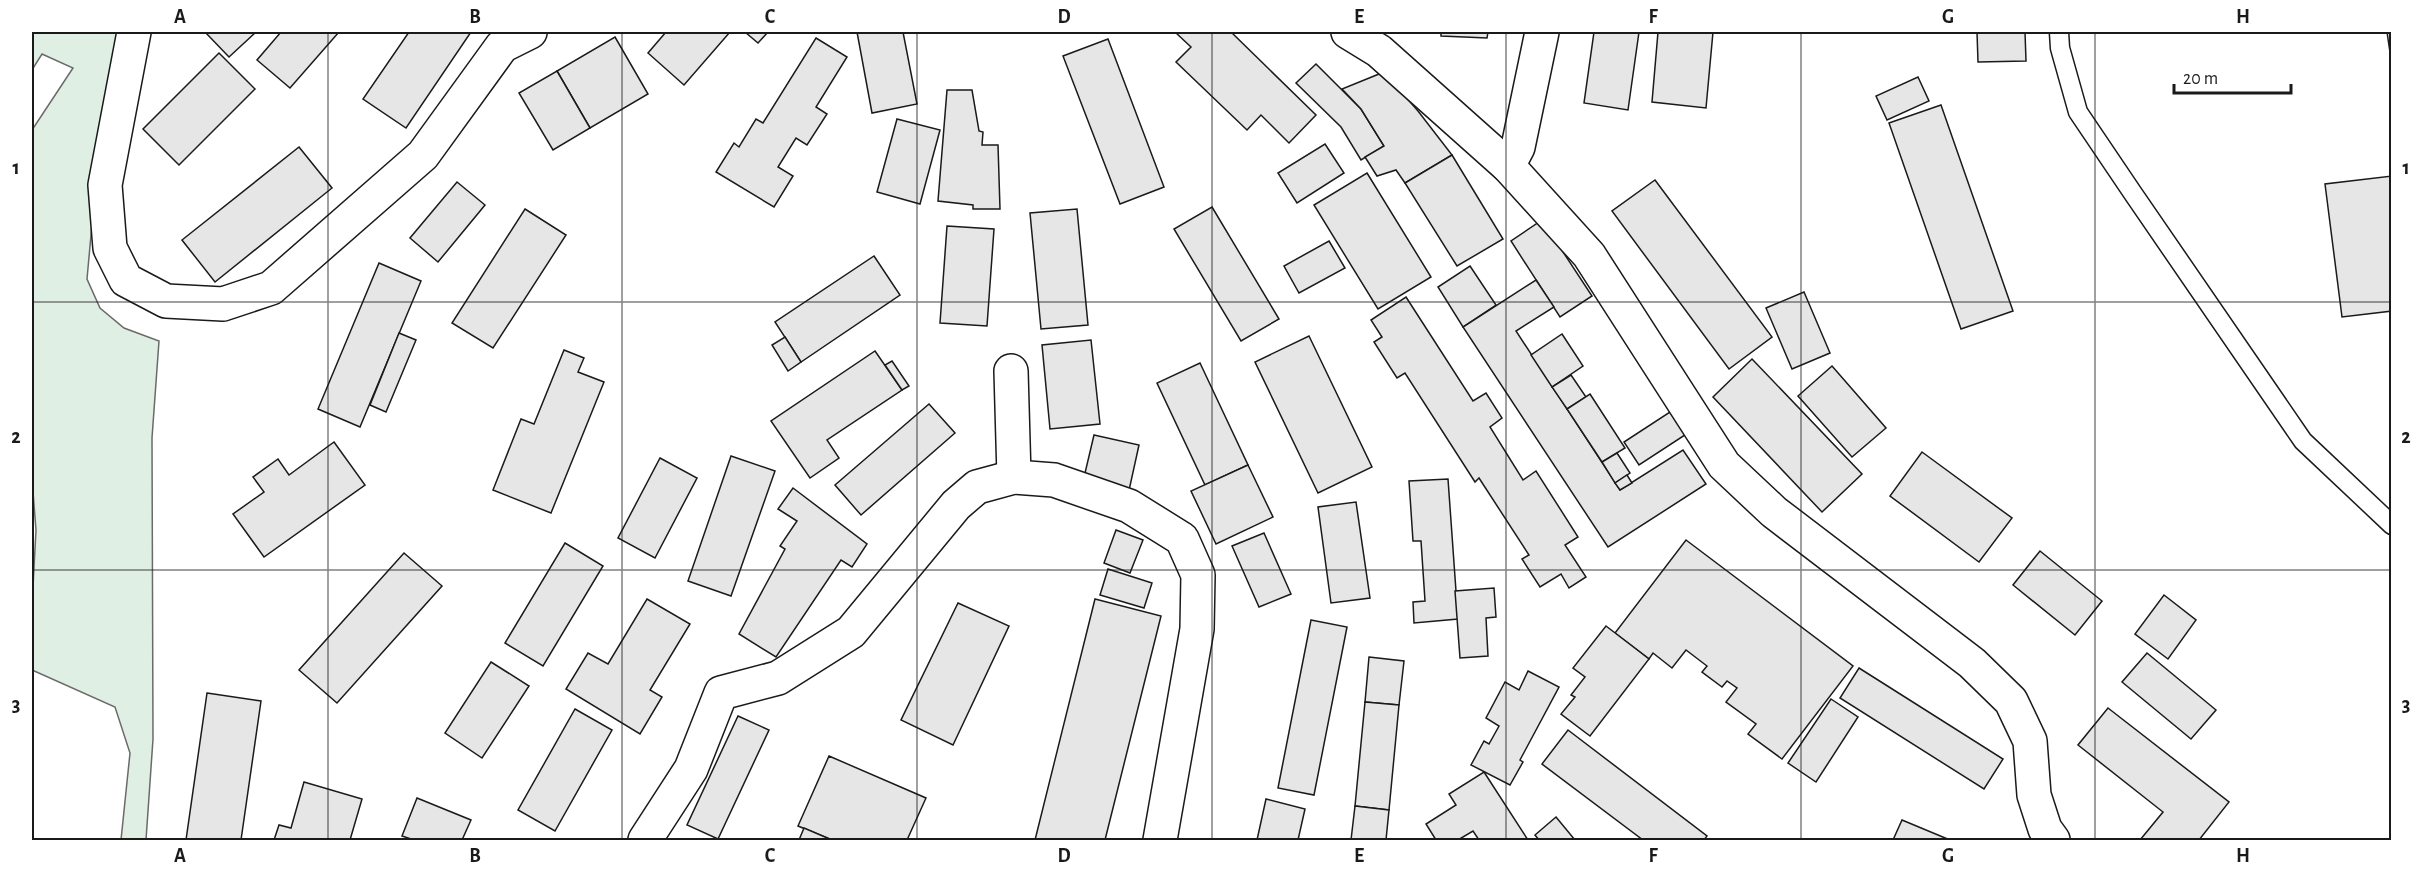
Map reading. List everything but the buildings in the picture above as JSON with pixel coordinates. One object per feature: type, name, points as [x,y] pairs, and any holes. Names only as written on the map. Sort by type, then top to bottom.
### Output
[{"type":"street","points":[[134,32],[105,185],[111,248],[126,280],[166,301],[223,304],[271,288],[423,155],[502,46],[530,32]]},
{"type":"street","points":[[1348,32],[1379,51],[1508,166],[1589,255],[1724,465],[1774,512],[1972,663],[2011,701],[2030,741],[2034,795],[2045,829],[2053,840]]},
{"type":"street","points":[[1508,166],[1518,147],[1542,32]]},
{"type":"street","points":[[1011,371],[1014,477]]},
{"type":"street","points":[[645,840],[691,769],[722,693],[778,678],[851,632],[956,505],[977,488],[1014,477],[1054,480],[1129,506],[1182,538],[1198,575],[1197,629],[1160,840]]},
{"type":"lane","points":[[2059,32],[2060,48],[2078,112],[2303,441],[2391,525]]},
{"type":"green space","points":[[32,32],[125,32],[95,191],[87,279],[100,308],[124,328],[159,341],[152,438],[153,739],[146,840],[121,840],[130,753],[115,707],[32,670],[32,606],[36,530],[32,479],[32,130],[73,68],[42,54],[32,70]]}]
